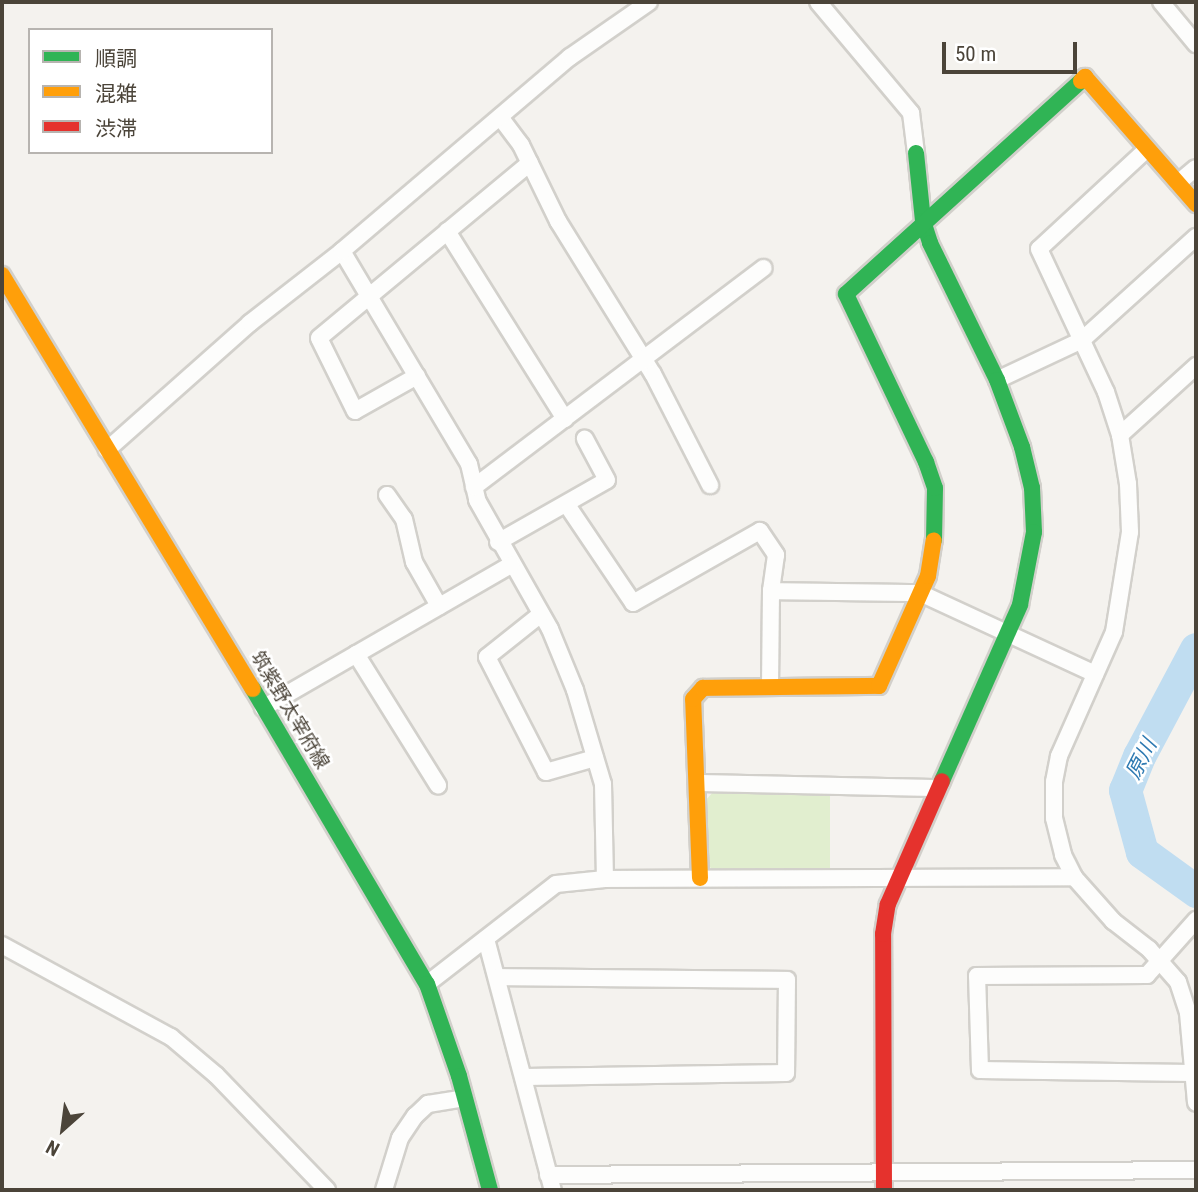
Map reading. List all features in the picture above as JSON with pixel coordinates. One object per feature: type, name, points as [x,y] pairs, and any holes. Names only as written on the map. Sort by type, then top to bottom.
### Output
[{"type":"street","points":[[107,450],[250,323],[342,251],[570,57],[649,2]]},
{"type":"street","points":[[818,2],[911,113],[923,221],[930,243],[997,380],[1023,447],[1032,488],[1031,562],[1020,605],[888,904],[883,933],[884,1190]]},
{"type":"street","points":[[1161,2],[1196,44]]},
{"type":"street","points":[[700,878],[693,699],[702,688],[879,686],[928,576],[936,531],[934,488],[926,462],[846,294],[923,221],[1085,77],[1196,204]]},
{"type":"street","points":[[500,117],[530,163],[558,220],[643,359],[710,485]]},
{"type":"street","points":[[1147,149],[1039,248],[1106,392],[1120,435],[1128,484],[1130,532],[1114,632],[1059,756],[1054,782],[1054,818],[1063,855],[1074,877],[1112,921],[1162,962],[1178,982],[1188,1013],[1196,1103]]},
{"type":"street","points":[[417,376],[355,411],[319,338],[530,163]]},
{"type":"street","points":[[1178,183],[1196,168]]},
{"type":"street","points":[[447,232],[565,419]]},
{"type":"street","points":[[997,380],[1082,340],[1196,237]]},
{"type":"street","points":[[342,251],[469,464],[477,500],[498,542],[541,614],[575,690],[603,784],[605,879]]},
{"type":"street","points":[[474,488],[764,268]]},
{"type":"street","name":"筑紫野太宰府線","points":[[2,275],[427,984],[465,1098],[490,1190]]},
{"type":"street","points":[[1120,435],[1196,366]]},
{"type":"street","points":[[498,542],[607,480],[585,439]]},
{"type":"street","points":[[387,495],[404,519],[414,562],[439,607]]},
{"type":"street","points":[[567,505],[633,603],[761,531],[776,555],[771,591],[770,687]]},
{"type":"street","points":[[264,708],[511,565]]},
{"type":"street","points":[[771,591],[920,593],[1095,674]]},
{"type":"street","points":[[541,614],[487,657],[546,772],[595,758]]},
{"type":"street","points":[[356,654],[438,785]]},
{"type":"street","points":[[697,783],[937,788]]},
{"type":"street","points":[[427,984],[556,884],[605,879],[1074,877]]},
{"type":"street","points":[[1192,1073],[980,1070],[977,976],[1147,975],[1162,962],[1196,921]]},
{"type":"street","points":[[486,939],[525,1077],[550,1183],[884,1171],[1196,1170]]},
{"type":"street","points":[[2,945],[171,1037],[216,1074],[327,1190]]},
{"type":"street","points":[[497,977],[787,980],[786,1073],[525,1077]]},
{"type":"street","points":[[384,1190],[401,1138],[415,1116],[428,1104],[465,1098]]},
{"type":"green space","points":[[714,791],[830,793],[830,872],[714,872],[706,862],[704,802]]},
{"type":"waterway","name":"原川","points":[[1196,649],[1139,756],[1125,790],[1142,852],[1196,891]]},
{"type":"traffic: fast","points":[[934,540],[935,488],[926,462],[846,294],[1081,81]]},
{"type":"traffic: fast","points":[[916,153],[923,221],[930,243],[997,380],[1022,447],[1032,488],[1034,532],[1020,605],[942,781]]},
{"type":"traffic: fast","points":[[253,689],[427,984],[459,1076],[490,1190]]},
{"type":"traffic: slow","points":[[1081,81],[1085,77],[1196,204]]},
{"type":"traffic: slow","points":[[2,275],[253,689]]},
{"type":"traffic: slow","points":[[700,878],[693,699],[703,688],[879,686],[928,576],[934,540]]},
{"type":"traffic: jam","points":[[884,1190],[883,934],[888,904],[942,781]]}]
